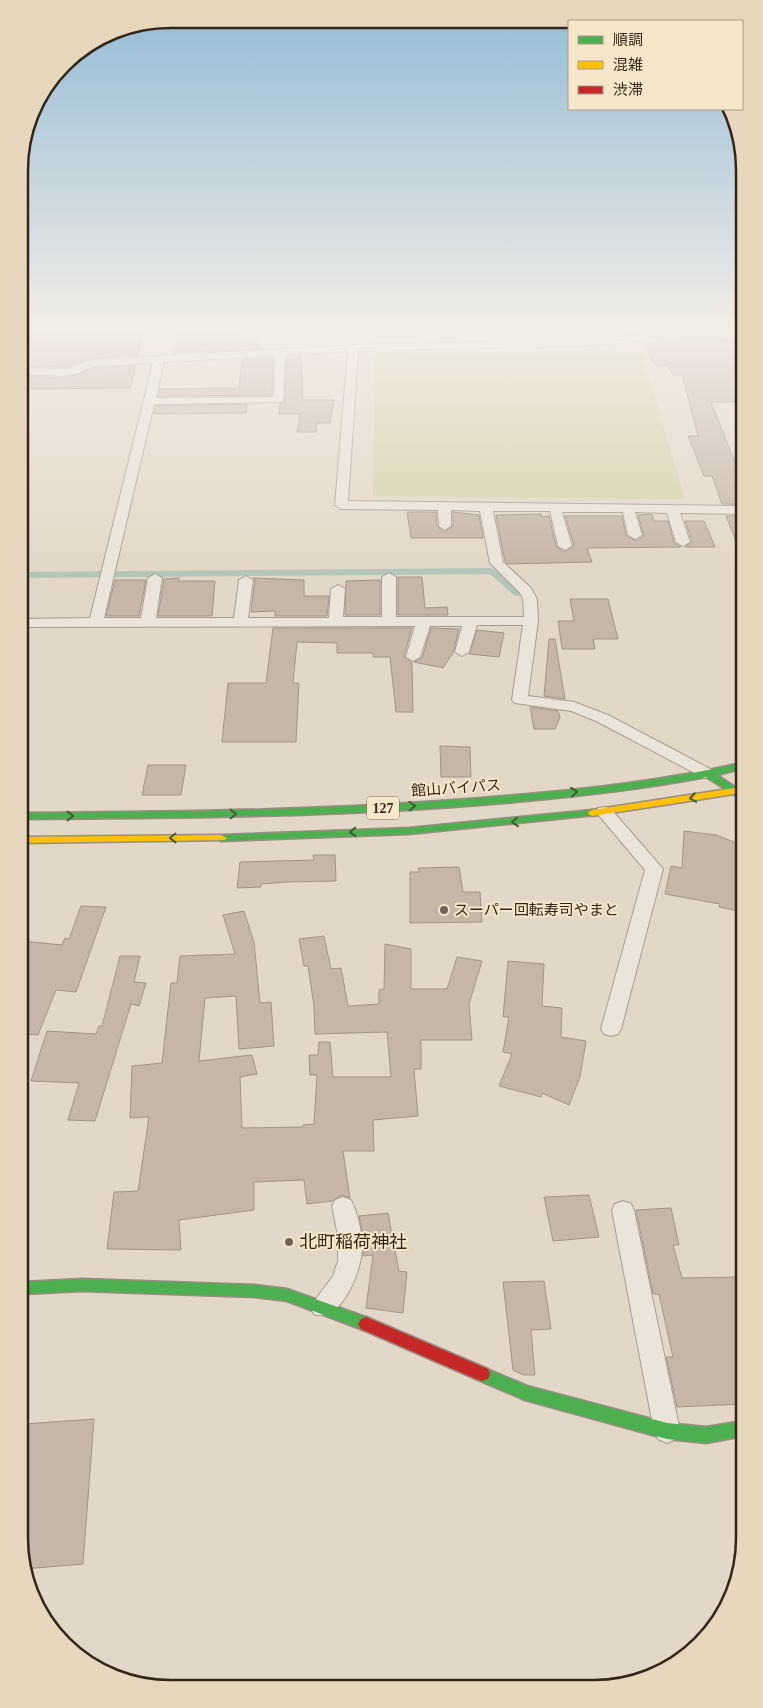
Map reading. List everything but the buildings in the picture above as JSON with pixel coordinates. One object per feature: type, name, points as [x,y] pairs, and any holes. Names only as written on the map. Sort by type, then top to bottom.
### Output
[{"type":"main road","name":"館山バイパス","points":[[28,816],[293,813],[456,804],[589,791],[710,775],[736,768]]},
{"type":"main road","points":[[710,775],[736,791]]},
{"type":"main road","name":"127","points":[[28,840],[364,832],[532,821],[736,793]]},
{"type":"main road","points":[[28,1288],[82,1285],[255,1291],[287,1295],[322,1307],[526,1393],[667,1431],[706,1435],[735,1430]]},
{"type":"street","points":[[96,623],[147,408]]},
{"type":"street","points":[[348,408],[341,505],[736,510]]},
{"type":"street","points":[[444,506],[445,526]]},
{"type":"street","points":[[486,507],[497,563],[529,594],[531,621],[520,700],[574,707],[602,718],[652,742],[710,775]]},
{"type":"street","points":[[555,508],[565,546]]},
{"type":"street","points":[[628,509],[635,535]]},
{"type":"street","points":[[672,509],[683,542]]},
{"type":"street","points":[[148,622],[155,578]]},
{"type":"street","points":[[388,578],[389,621]]},
{"type":"street","points":[[241,621],[246,580]]},
{"type":"street","points":[[336,621],[338,589]]},
{"type":"street","points":[[462,652],[470,620]]},
{"type":"street","points":[[413,658],[424,621]]},
{"type":"street","points":[[28,623],[531,621]]},
{"type":"street","points":[[604,812],[654,868],[611,1029]]},
{"type":"street","points":[[322,1307],[336,1294],[348,1274],[351,1250],[343,1206]]},
{"type":"street","points":[[623,1210],[667,1431]]},
{"type":"shaded area","points":[[374,408],[658,408],[685,499],[373,496]]},
{"type":"waterway","points":[[28,575],[491,571],[516,593],[521,593]]},
{"type":"traffic: fast","points":[[28,816],[276,813],[468,803],[637,785],[736,767]]},
{"type":"traffic: fast","points":[[710,775],[736,792]]},
{"type":"traffic: fast","points":[[221,838],[409,831],[592,813]]},
{"type":"traffic: fast","points":[[28,1288],[82,1285],[255,1291],[287,1295],[366,1324]]},
{"type":"traffic: fast","points":[[482,1374],[525,1393],[667,1431],[706,1435],[735,1430]]},
{"type":"traffic: slow","points":[[592,813],[736,791]]},
{"type":"traffic: slow","points":[[28,840],[221,838]]},
{"type":"traffic: jam","points":[[366,1324],[482,1374]]},
{"type":"place","name":"スーパー回転寿司やまと","points":[[444,910]]},
{"type":"place","name":"北町稲荷神社","points":[[289,1242]]}]
